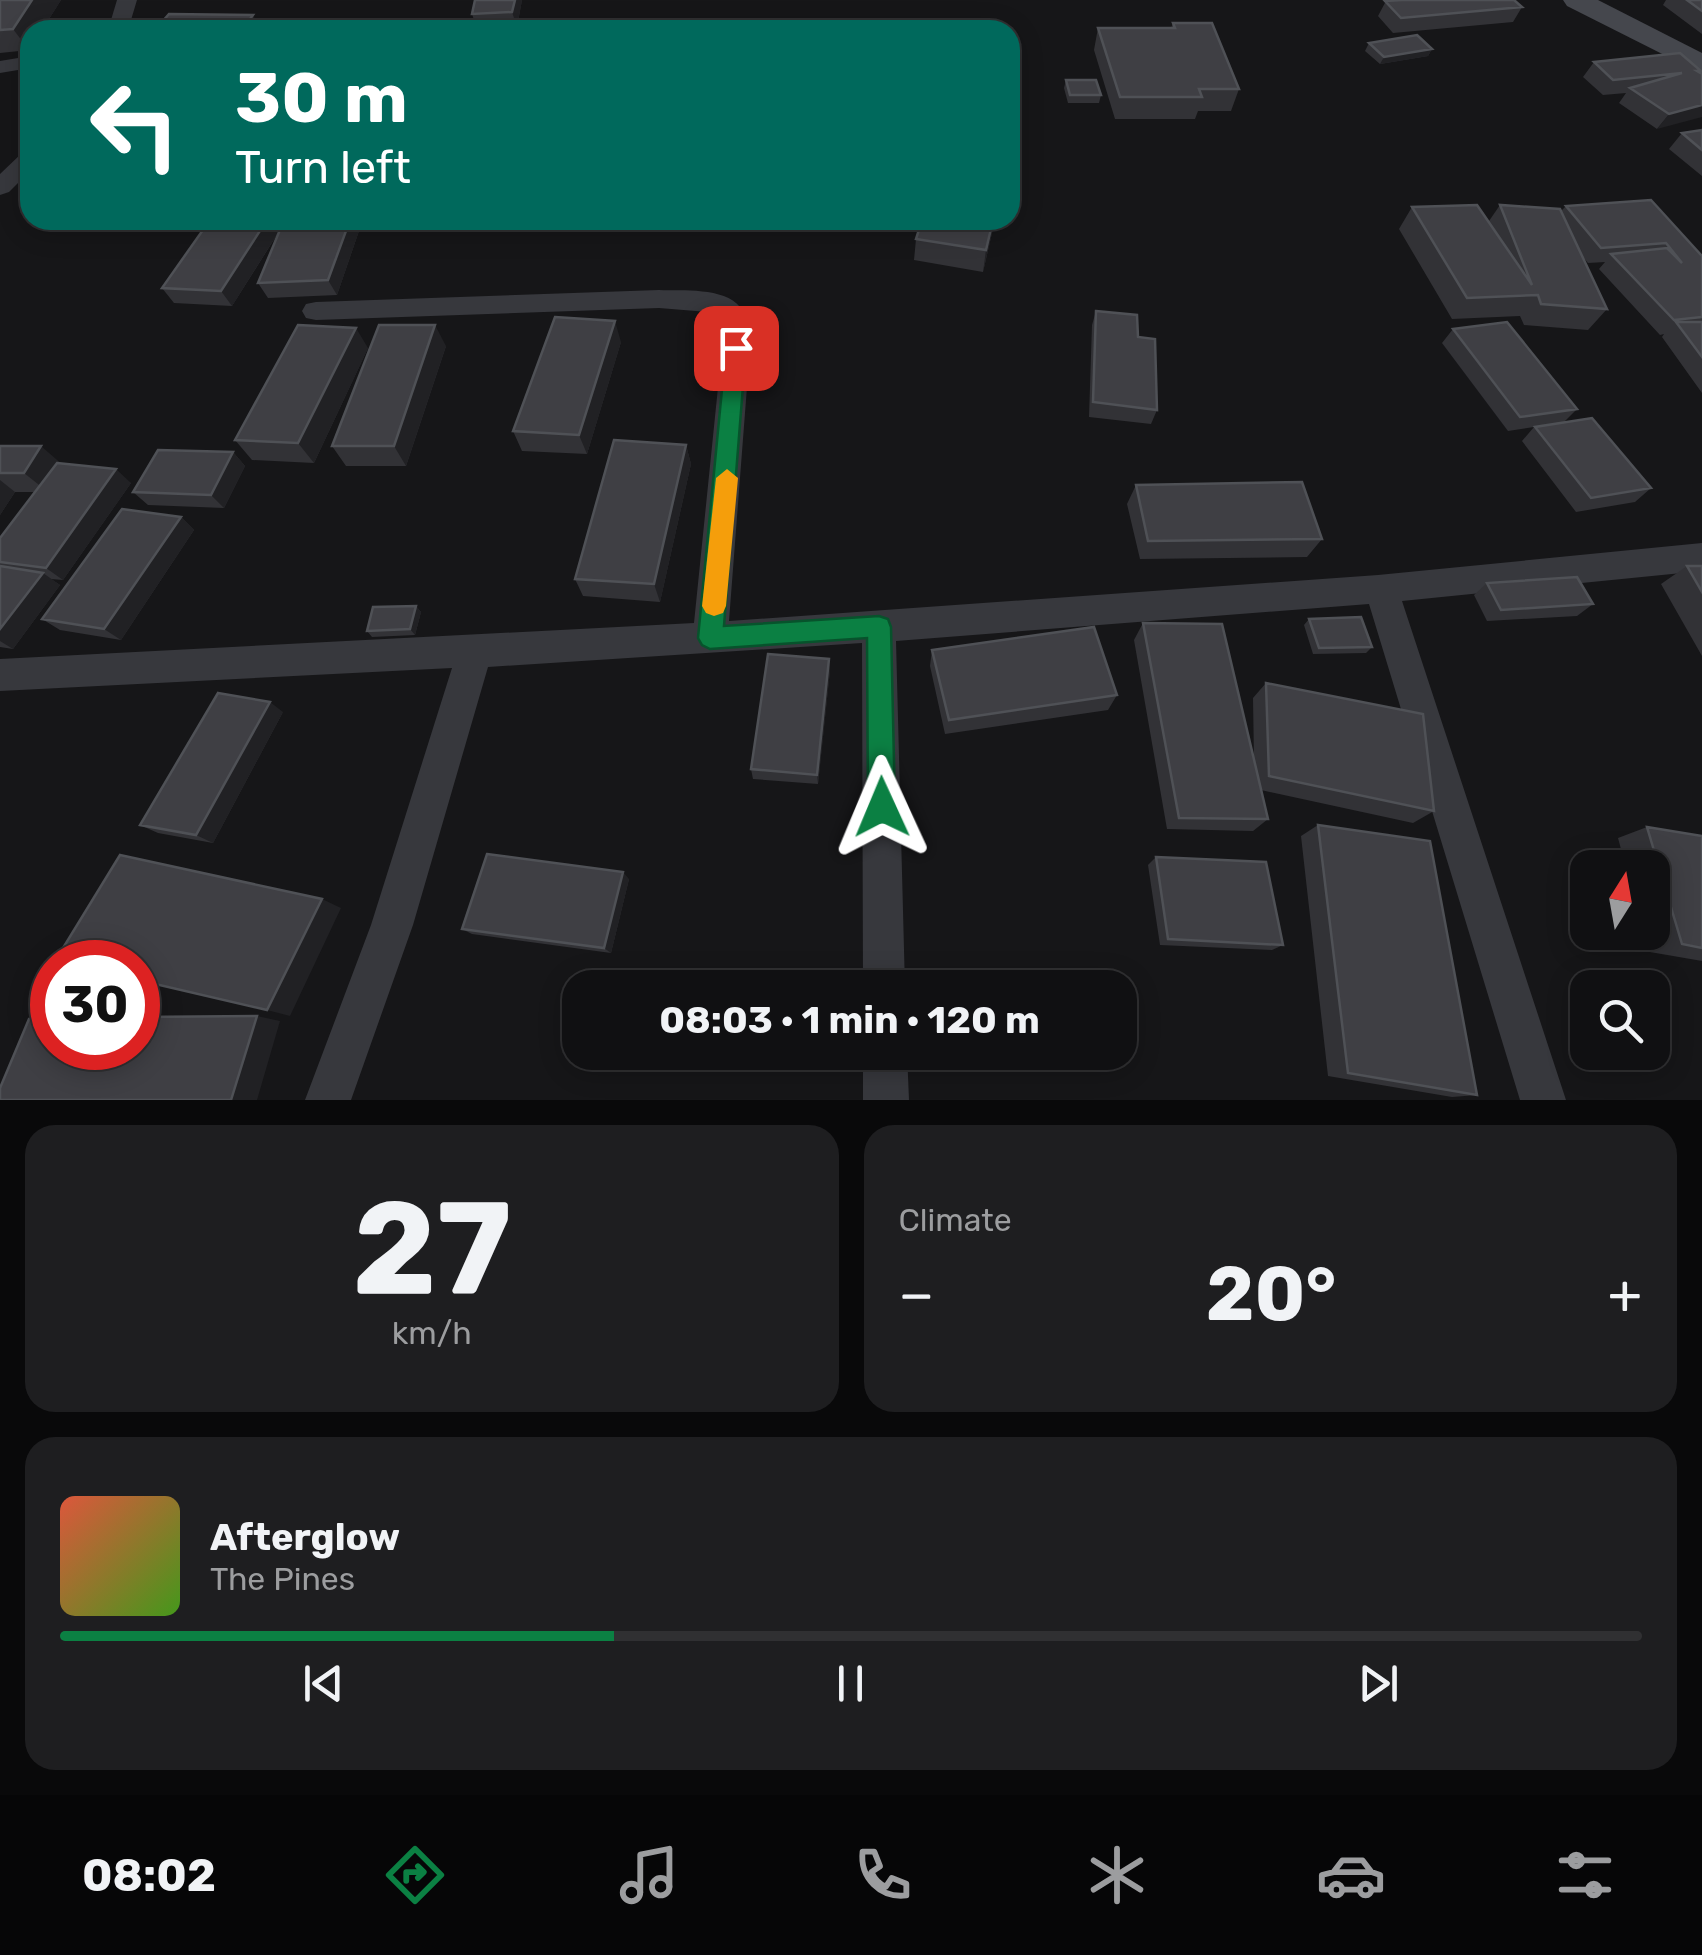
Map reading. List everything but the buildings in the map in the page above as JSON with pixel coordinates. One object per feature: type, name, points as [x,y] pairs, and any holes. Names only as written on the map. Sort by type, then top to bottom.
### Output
[{"type":"street","points":[[1578,0],[1702,65]]},
{"type":"street","points":[[0,187],[20,168]]},
{"type":"street","points":[[316,311],[659,299],[714,303],[728,312],[736,348],[710,638]]},
{"type":"street","points":[[0,675],[474,654],[879,627],[1381,589],[1702,557]]},
{"type":"street","points":[[1381,589],[1543,1100]]},
{"type":"street","points":[[879,627],[884,970]]},
{"type":"street","points":[[328,1100],[392,925],[474,654]]},
{"type":"street","points":[[885,1070],[886,1100]]},
{"type":"slow traffic","points":[[714,606],[727,478]]},
{"type":"route","points":[[736,348],[732,430],[710,638],[879,627],[882,807]]}]
